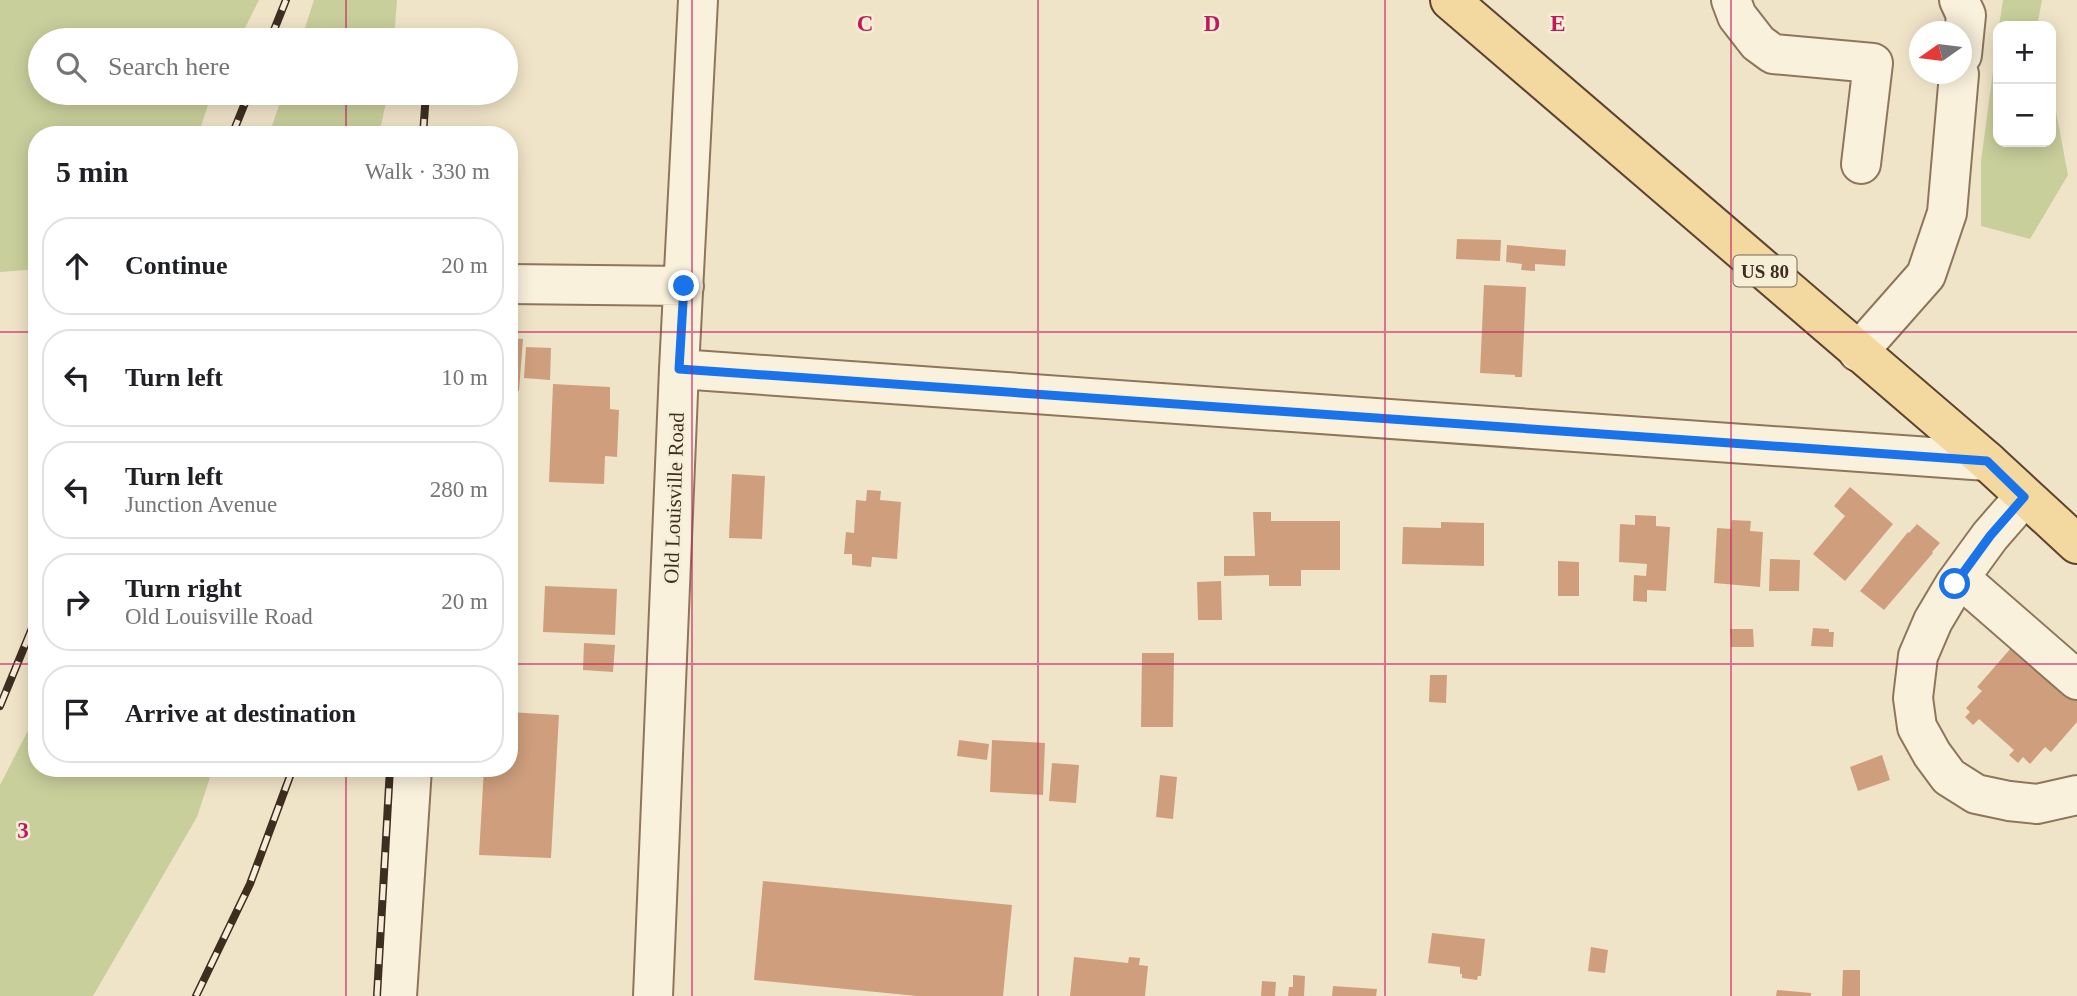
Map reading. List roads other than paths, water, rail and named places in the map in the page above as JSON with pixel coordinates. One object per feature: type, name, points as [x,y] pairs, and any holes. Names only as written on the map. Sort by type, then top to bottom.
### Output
[{"type":"main road","name":"US 80","points":[[1450,0],[2072,536]]},
{"type":"street","name":"Old Louisville Road","points":[[653,996],[679,369],[698,0]]},
{"type":"street","points":[[1731,0],[1737,16],[1758,43],[1773,54],[1873,63],[1861,163]]},
{"type":"street","points":[[1959,0],[1966,15],[1965,21]]},
{"type":"street","points":[[1858,352],[1926,275],[1947,213],[1958,84]]},
{"type":"street","points":[[518,284],[684,286]]},
{"type":"street","points":[[679,369],[1987,461]]},
{"type":"street","points":[[2024,497],[1990,536],[1933,621],[1918,656],[1913,698],[1917,727],[1949,777],[1976,794],[2037,804],[2077,795]]},
{"type":"street","points":[[1960,578],[2077,680]]},
{"type":"street","points":[[397,996],[411,777]]},
{"type":"railway","points":[[275,28],[286,0]]},
{"type":"railway","points":[[236,126],[244,105]]},
{"type":"railway","points":[[424,126],[425,105]]},
{"type":"railway","points":[[0,706],[28,638]]},
{"type":"railway","points":[[196,996],[250,884],[290,777]]},
{"type":"railway","points":[[377,996],[389,777]]}]
